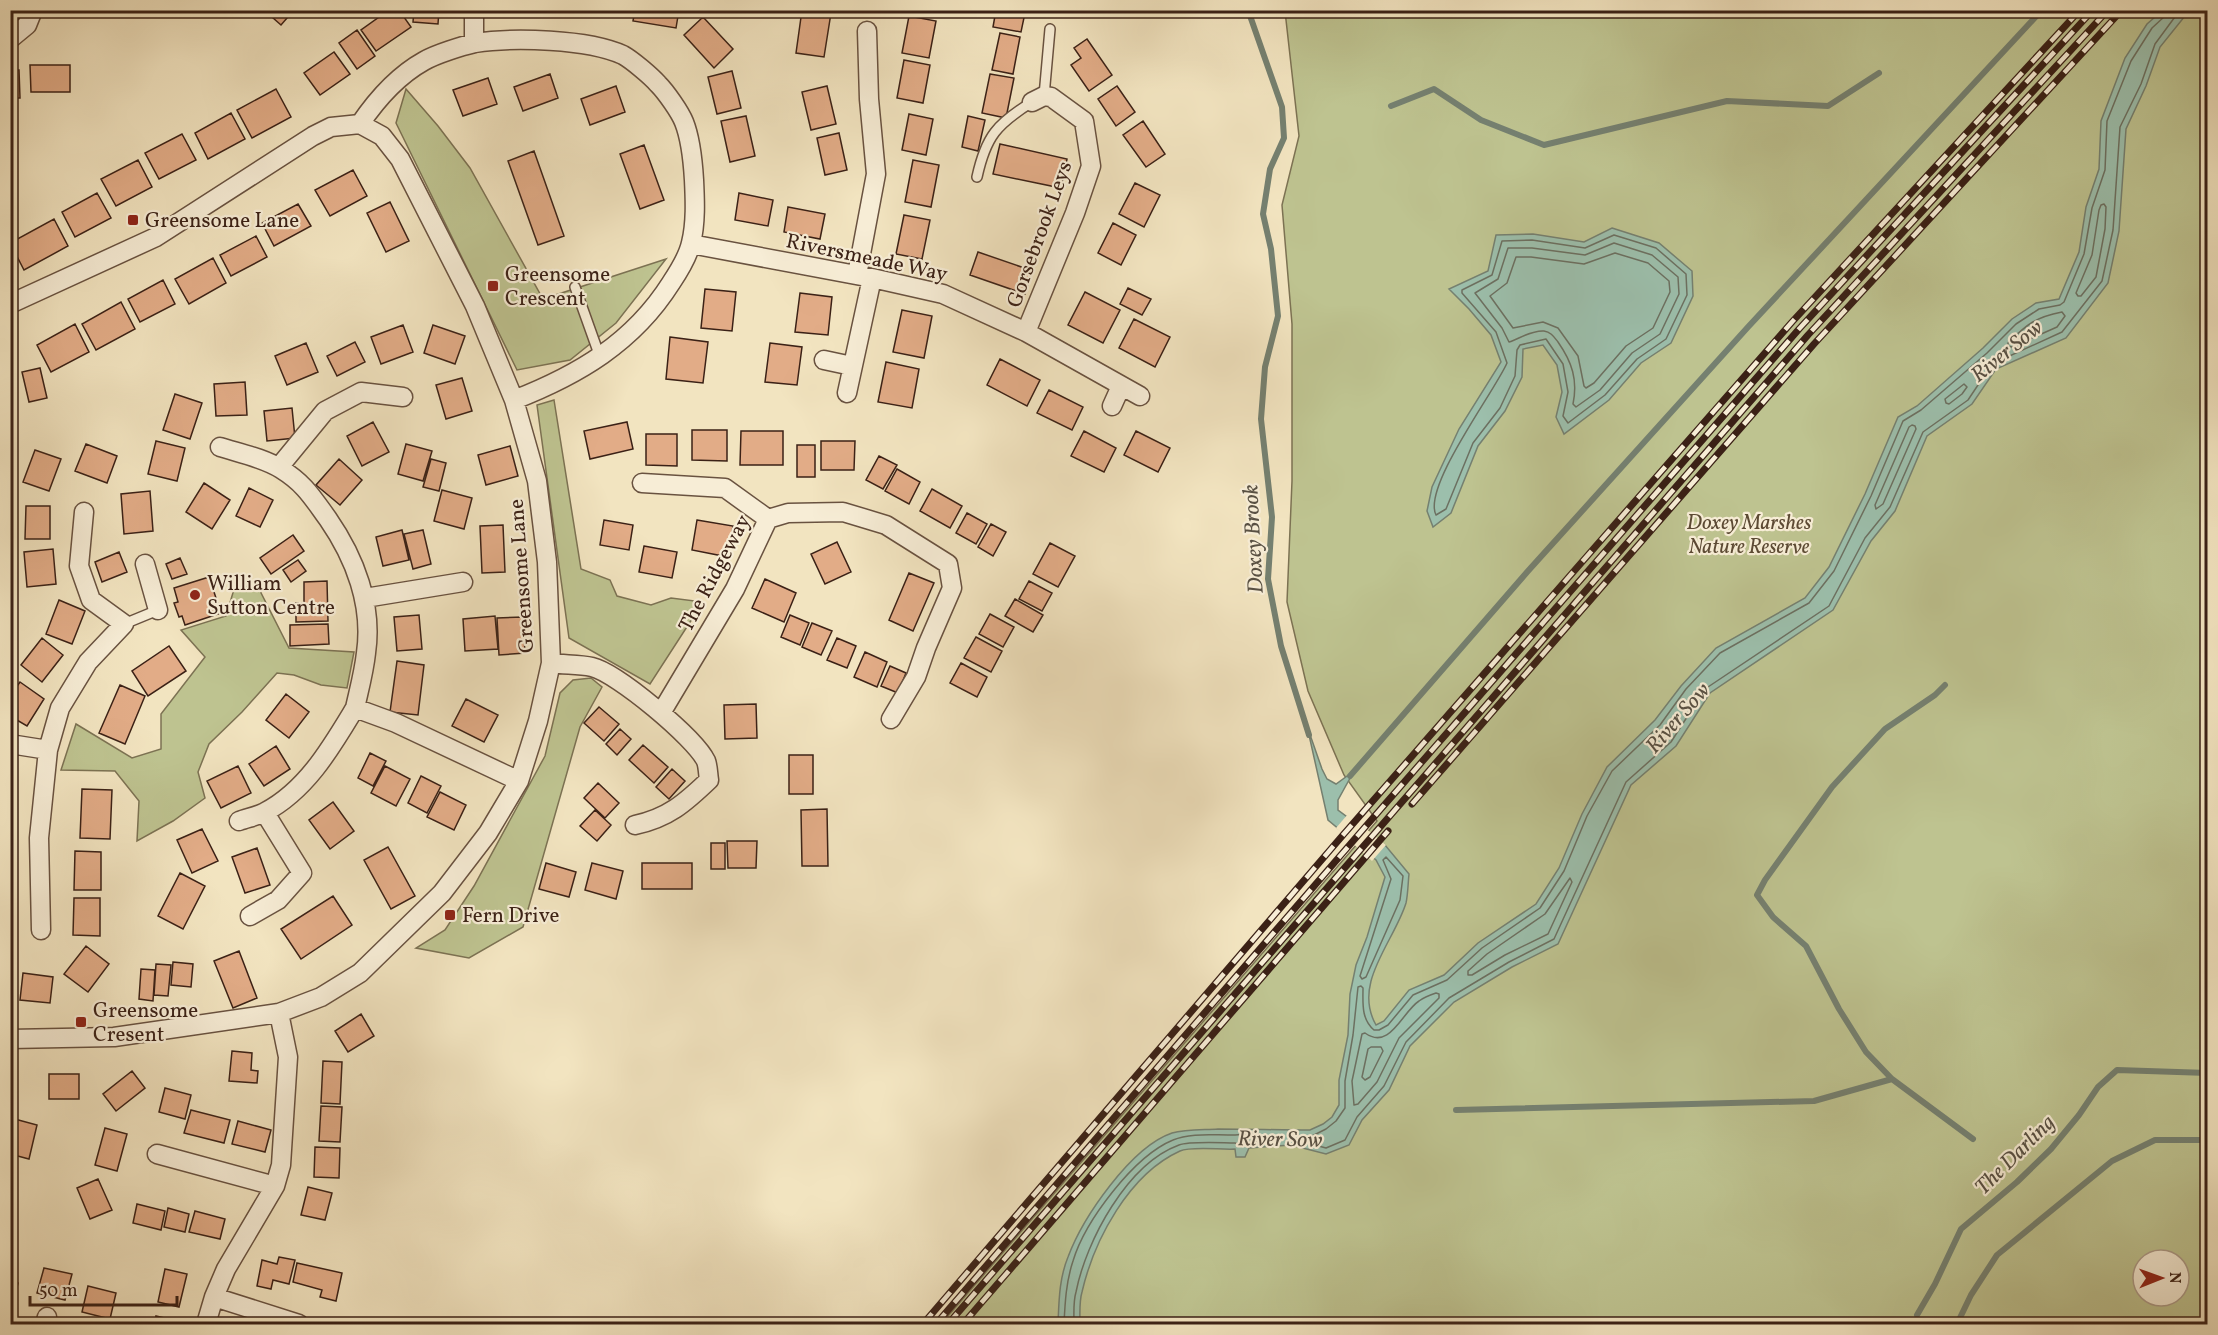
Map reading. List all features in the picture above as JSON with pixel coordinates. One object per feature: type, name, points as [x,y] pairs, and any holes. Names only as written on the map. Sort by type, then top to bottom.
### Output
[{"type":"street","points":[[10,39],[27,25],[33,10]]},
{"type":"street","points":[[474,10],[474,43]]},
{"type":"street","points":[[847,393],[865,276],[876,174],[869,99],[867,31]]},
{"type":"street","points":[[10,304],[156,237],[313,136],[331,127],[360,124],[376,100],[397,80],[425,61],[474,43],[517,40],[583,44],[624,56],[658,84],[684,121],[693,166],[694,201],[691,244],[680,270],[661,300],[628,335],[600,357],[571,375],[514,400]]},
{"type":"street","name":"Gorsebrook Leys","points":[[1026,332],[1075,213],[1091,166],[1084,121],[1043,98]]},
{"type":"street","name":"Greensome Lane","points":[[10,1039],[114,1037],[279,1013],[321,997],[360,973],[442,893],[488,833],[519,781],[538,721],[550,663],[547,562],[537,481],[514,400],[475,306],[399,159],[382,136],[360,124]]},
{"type":"street","name":"Riversmeade Way","points":[[691,244],[865,276],[943,294],[1026,332],[1140,396]]},
{"type":"street","points":[[824,360],[852,366]]},
{"type":"street","points":[[1112,406],[1121,386]]},
{"type":"street","points":[[279,467],[325,411],[361,392],[403,396]]},
{"type":"street","points":[[220,447],[279,467],[303,484],[338,533],[352,560],[364,598],[366,652],[355,708],[313,772],[295,790],[265,813],[239,821]]},
{"type":"street","points":[[642,483],[725,488],[768,519]]},
{"type":"street","points":[[41,930],[39,838],[48,750],[60,708],[88,662],[124,624],[91,600],[79,566],[84,512]]},
{"type":"street","name":"The Ridgeway","points":[[661,712],[735,589],[768,519],[789,513],[843,512],[886,525],[948,564],[952,588],[916,677],[891,719]]},
{"type":"street","points":[[145,564],[158,610]]},
{"type":"street","points":[[364,598],[463,582]]},
{"type":"street","points":[[550,663],[594,667],[613,677],[661,712],[706,761],[709,780],[682,806],[654,821],[635,825]]},
{"type":"street","points":[[355,708],[396,723],[519,781]]},
{"type":"street","points":[[10,744],[48,750]]},
{"type":"street","points":[[249,916],[278,900],[302,873],[265,813]]},
{"type":"street","points":[[206,1324],[226,1269],[274,1186],[281,1165],[288,1057],[279,1013]]},
{"type":"street","points":[[157,1154],[274,1186]]},
{"type":"street","points":[[214,1297],[299,1324]]},
{"type":"lane","points":[[977,177],[981,157],[994,131],[1043,98],[1050,29]]},
{"type":"lane","points":[[575,287],[600,357]]},
{"type":"lane","points":[[124,624],[158,610]]},
{"type":"green space","name":"Doxey Marshes Nature Reserve","points":[[1285,11],[2207,11],[2207,1324],[941,1324],[1377,821],[1344,775],[1308,691],[1287,602],[1292,481],[1292,324],[1282,205],[1299,136]]},
{"type":"green space","points":[[406,89],[470,168],[543,299],[666,259],[616,323],[570,360],[517,370],[396,123]]},
{"type":"green space","points":[[554,400],[581,569],[610,580],[617,596],[651,605],[671,598],[703,602],[650,684],[569,638],[537,405]]},
{"type":"green space","points":[[235,586],[258,587],[289,648],[354,652],[347,688],[321,685],[294,675],[277,673],[209,744],[198,772],[205,798],[173,821],[137,841],[139,801],[115,771],[61,770],[76,724],[132,758],[161,749],[161,714],[205,657],[181,630],[226,616]]},
{"type":"green space","points":[[591,678],[602,687],[580,727],[523,927],[469,958],[416,948],[445,930],[474,886],[545,756],[560,693],[573,680]]},
{"type":"water","name":"River Sow","points":[[2162,11],[2189,11],[2160,47],[2146,86],[2126,129],[2119,231],[2108,283],[2066,338],[1996,369],[1972,404],[1927,436],[1895,511],[1871,541],[1833,610],[1710,693],[1676,746],[1631,785],[1558,944],[1512,967],[1454,1002],[1410,1046],[1389,1090],[1362,1120],[1349,1145],[1326,1154],[1291,1145],[1249,1148],[1245,1157],[1236,1157],[1235,1149],[1191,1149],[1180,1151],[1162,1162],[1145,1175],[1130,1192],[1105,1231],[1095,1251],[1082,1292],[1080,1324],[1058,1324],[1063,1274],[1075,1241],[1110,1185],[1125,1168],[1156,1141],[1172,1133],[1183,1131],[1310,1130],[1332,1117],[1339,1105],[1339,1080],[1348,1035],[1350,994],[1356,965],[1385,877],[1376,860],[1328,820],[1307,726],[1327,779],[1336,784],[1354,771],[1338,800],[1338,810],[1385,845],[1409,874],[1406,903],[1372,978],[1369,994],[1370,1009],[1376,1025],[1384,1021],[1409,990],[1444,975],[1478,943],[1536,904],[1559,868],[1582,814],[1607,767],[1655,720],[1681,686],[1716,648],[1805,598],[1829,567],[1865,494],[1898,417],[1917,406],[1983,348],[2012,319],[2036,303],[2059,299],[2079,252],[2086,207],[2099,169],[2101,121],[2125,58],[2147,24]]},
{"type":"water","points":[[1612,228],[1659,243],[1692,271],[1693,296],[1671,343],[1641,363],[1609,400],[1564,434],[1556,417],[1562,392],[1557,365],[1543,345],[1523,349],[1522,377],[1505,411],[1478,446],[1451,513],[1433,527],[1427,511],[1432,487],[1459,429],[1501,362],[1491,335],[1449,289],[1488,271],[1496,235],[1533,234],[1584,242]]},
{"type":"pier","points":[[1348,814],[1386,845],[1372,861],[1336,828]]},
{"type":"building","points":[[176,10],[216,10],[216,16],[176,16]]},
{"type":"building","points":[[264,10],[294,10],[281,25]]},
{"type":"building","points":[[389,10],[399,10],[411,27],[376,51],[361,30]]},
{"type":"building","points":[[414,10],[439,10],[438,24],[413,22]]},
{"type":"building","points":[[564,10],[610,10],[609,17]]},
{"type":"building","points":[[635,10],[679,10],[676,28],[633,21]]},
{"type":"building","points":[[802,10],[831,13],[824,57],[796,53]]},
{"type":"building","points":[[996,10],[1025,13],[1021,32],[993,27]]},
{"type":"building","points":[[909,16],[936,21],[929,58],[902,53]]},
{"type":"building","points":[[703,17],[733,49],[714,68],[684,35]]},
{"type":"building","points":[[357,30],[375,56],[357,69],[339,43]]},
{"type":"building","points":[[1000,33],[1020,37],[1013,74],[992,70]]},
{"type":"building","points":[[1087,39],[1112,75],[1089,91],[1071,65],[1081,58],[1074,48]]},
{"type":"building","points":[[334,52],[350,74],[320,95],[304,73]]},
{"type":"building","points":[[904,60],[930,65],[923,103],[897,98]]},
{"type":"building","points":[[30,65],[70,65],[70,92],[31,92]]},
{"type":"building","points":[[10,70],[19,70],[20,98],[10,98]]},
{"type":"building","points":[[732,71],[741,108],[717,114],[708,77]]},
{"type":"building","points":[[550,74],[558,98],[523,111],[514,87]]},
{"type":"building","points":[[990,74],[1014,78],[1006,118],[982,113]]},
{"type":"building","points":[[488,78],[497,104],[463,116],[453,90]]},
{"type":"building","points":[[616,86],[625,112],[590,125],[581,99]]},
{"type":"building","points":[[827,86],[836,124],[811,130],[802,92]]},
{"type":"building","points":[[1117,86],[1135,112],[1116,126],[1098,99]]},
{"type":"building","points":[[276,89],[291,117],[252,138],[237,110]]},
{"type":"building","points":[[231,113],[245,139],[208,159],[195,133]]},
{"type":"building","points":[[909,114],[933,119],[926,155],[902,150]]},
{"type":"building","points":[[746,116],[755,156],[730,162],[721,121]]},
{"type":"building","points":[[968,116],[985,120],[978,151],[962,147]]},
{"type":"building","points":[[1143,121],[1165,154],[1146,167],[1123,135]]},
{"type":"building","points":[[839,133],[847,170],[825,175],[817,138]]},
{"type":"building","points":[[182,134],[196,160],[159,179],[145,153]]},
{"type":"building","points":[[1000,144],[1067,159],[1061,188],[993,174]]},
{"type":"building","points":[[644,145],[664,200],[640,209],[620,154]]},
{"type":"building","points":[[534,151],[564,236],[538,245],[508,161]]},
{"type":"building","points":[[138,160],[152,187],[116,206],[101,179]]},
{"type":"building","points":[[913,160],[939,165],[931,207],[905,202]]},
{"type":"building","points":[[353,170],[367,196],[330,216],[315,190]]},
{"type":"building","points":[[1135,183],[1160,195],[1144,227],[1119,214]]},
{"type":"building","points":[[97,193],[111,218],[75,237],[62,212]]},
{"type":"building","points":[[739,193],[773,200],[768,226],[735,220]]},
{"type":"building","points":[[390,202],[409,241],[386,252],[367,213]]},
{"type":"building","points":[[298,204],[311,226],[274,246],[262,223]]},
{"type":"building","points":[[788,207],[825,214],[820,239],[784,232]]},
{"type":"building","points":[[904,215],[930,220],[922,259],[896,254]]},
{"type":"building","points":[[54,219],[68,246],[24,270],[10,243]]},
{"type":"building","points":[[1113,223],[1136,235],[1121,265],[1098,253]]},
{"type":"building","points":[[256,236],[267,257],[231,276],[220,255]]},
{"type":"building","points":[[978,252],[1033,271],[1025,294],[970,275]]},
{"type":"building","points":[[213,258],[226,283],[189,304],[175,279]]},
{"type":"building","points":[[163,280],[175,304],[140,322],[128,299]]},
{"type":"building","points":[[1128,288],[1151,299],[1142,315],[1120,304]]},
{"type":"building","points":[[705,289],[736,292],[732,331],[701,328]]},
{"type":"building","points":[[1085,292],[1120,310],[1103,343],[1068,325]]},
{"type":"building","points":[[800,293],[832,297],[828,335],[795,332]]},
{"type":"building","points":[[121,302],[135,329],[96,350],[82,324]]},
{"type":"building","points":[[902,310],[932,316],[924,358],[893,352]]},
{"type":"building","points":[[1134,319],[1170,337],[1155,367],[1119,348]]},
{"type":"building","points":[[75,324],[89,352],[51,372],[37,345]]},
{"type":"building","points":[[403,325],[413,352],[381,364],[371,337]]},
{"type":"building","points":[[433,325],[465,336],[455,364],[424,353]]},
{"type":"building","points":[[670,337],[708,342],[703,383],[666,379]]},
{"type":"building","points":[[355,342],[365,362],[337,376],[327,356]]},
{"type":"building","points":[[306,343],[318,372],[287,385],[275,356]]},
{"type":"building","points":[[770,343],[802,347],[797,385],[765,382]]},
{"type":"building","points":[[1000,359],[1040,380],[1027,406],[987,385]]},
{"type":"building","points":[[886,362],[919,369],[912,408],[878,402]]},
{"type":"building","points":[[40,368],[47,398],[29,402],[22,372]]},
{"type":"building","points":[[462,378],[472,411],[446,419],[436,385]]},
{"type":"building","points":[[245,382],[247,415],[216,416],[214,384]]},
{"type":"building","points":[[1049,390],[1083,407],[1072,430],[1037,413]]},
{"type":"building","points":[[175,394],[202,403],[190,439],[163,430]]},
{"type":"building","points":[[292,408],[295,438],[267,441],[264,411]]},
{"type":"building","points":[[373,422],[389,452],[362,466],[347,436]]},
{"type":"building","points":[[627,422],[633,449],[590,459],[584,431]]},
{"type":"building","points":[[692,430],[727,430],[727,461],[692,460]]},
{"type":"building","points":[[741,431],[783,431],[783,465],[740,465]]},
{"type":"building","points":[[1084,431],[1116,448],[1104,472],[1071,456]]},
{"type":"building","points":[[1136,431],[1170,448],[1158,472],[1124,455]]},
{"type":"building","points":[[646,434],[677,434],[677,466],[646,465]]},
{"type":"building","points":[[156,441],[185,448],[177,481],[148,474]]},
{"type":"building","points":[[821,441],[855,441],[854,470],[821,470]]},
{"type":"building","points":[[86,444],[117,456],[107,483],[75,471]]},
{"type":"building","points":[[406,444],[432,451],[423,481],[398,474]]},
{"type":"building","points":[[797,445],[815,445],[815,477],[797,477]]},
{"type":"building","points":[[510,446],[518,476],[486,485],[478,455]]},
{"type":"building","points":[[35,450],[61,459],[49,491],[23,482]]},
{"type":"building","points":[[879,456],[897,465],[883,489],[866,480]]},
{"type":"building","points":[[339,459],[362,480],[340,505],[316,485]]},
{"type":"building","points":[[431,459],[446,463],[439,491],[423,487]]},
{"type":"building","points":[[897,469],[920,482],[909,504],[885,491]]},
{"type":"building","points":[[204,483],[230,500],[212,529],[186,512]]},
{"type":"building","points":[[249,488],[273,500],[260,527],[236,516]]},
{"type":"building","points":[[932,489],[962,506],[950,528],[920,511]]},
{"type":"building","points":[[442,490],[472,498],[464,529],[434,521]]},
{"type":"building","points":[[150,491],[153,531],[124,534],[121,494]]},
{"type":"building","points":[[26,506],[50,506],[50,539],[25,539]]},
{"type":"building","points":[[967,513],[987,524],[976,544],[956,533]]},
{"type":"building","points":[[604,520],[633,525],[629,550],[600,545]]},
{"type":"building","points":[[697,520],[733,526],[728,557],[692,550]]},
{"type":"building","points":[[991,524],[1006,532],[993,556],[978,547]]},
{"type":"building","points":[[503,525],[505,572],[482,573],[480,526]]},
{"type":"building","points":[[402,530],[409,560],[383,566],[376,537]]},
{"type":"building","points":[[423,530],[431,564],[413,569],[404,534]]},
{"type":"building","points":[[293,535],[304,551],[271,574],[260,558]]},
{"type":"building","points":[[837,542],[851,572],[825,584],[811,554]]},
{"type":"building","points":[[1050,543],[1075,556],[1058,587],[1033,574]]},
{"type":"building","points":[[644,546],[677,552],[672,578],[639,572]]},
{"type":"building","points":[[53,549],[56,584],[27,587],[24,552]]},
{"type":"building","points":[[119,552],[127,572],[102,582],[95,562]]},
{"type":"building","points":[[180,558],[187,574],[172,579],[166,564]]},
{"type":"building","points":[[298,560],[306,571],[291,582],[283,570]]},
{"type":"building","points":[[909,573],[934,583],[913,631],[889,620]]},
{"type":"building","name":"William Sutton Centre","points":[[209,577],[221,613],[185,625],[174,603],[178,602],[174,588]]},
{"type":"building","points":[[765,579],[796,593],[784,622],[752,608]]},
{"type":"building","points":[[327,581],[328,621],[296,622],[296,603],[304,603],[304,582]]},
{"type":"building","points":[[1029,581],[1052,593],[1042,611],[1019,599]]},
{"type":"building","points":[[1015,599],[1043,615],[1033,632],[1005,616]]},
{"type":"building","points":[[59,600],[85,611],[72,644],[46,634]]},
{"type":"building","points":[[990,614],[1014,627],[1003,647],[979,634]]},
{"type":"building","points":[[419,615],[422,649],[397,651],[394,617]]},
{"type":"building","points":[[790,615],[809,623],[800,645],[781,637]]},
{"type":"building","points":[[495,616],[498,649],[465,651],[463,619]]},
{"type":"building","points":[[523,617],[525,653],[499,655],[497,618]]},
{"type":"building","points":[[812,623],[832,631],[821,655],[802,647]]},
{"type":"building","points":[[328,624],[329,644],[290,646],[290,625]]},
{"type":"building","points":[[976,637],[1002,651],[991,672],[964,658]]},
{"type":"building","points":[[42,638],[63,655],[42,682],[21,665]]},
{"type":"building","points":[[837,638],[856,646],[847,668],[827,660]]},
{"type":"building","points":[[169,646],[186,671],[148,696],[132,671]]},
{"type":"building","points":[[865,652],[887,662],[877,687],[854,677]]},
{"type":"building","points":[[397,661],[424,665],[418,715],[390,712]]},
{"type":"building","points":[[961,663],[987,677],[977,697],[950,683]]},
{"type":"building","points":[[890,666],[906,673],[898,693],[881,686]]},
{"type":"building","points":[[20,682],[44,699],[27,726],[10,716],[10,696]]},
{"type":"building","points":[[120,685],[145,696],[125,744],[99,733]]},
{"type":"building","points":[[286,694],[309,712],[289,738],[266,720]]},
{"type":"building","points":[[466,699],[498,715],[484,742],[452,726]]},
{"type":"building","points":[[756,704],[757,738],[725,739],[724,705]]},
{"type":"building","points":[[599,707],[619,724],[604,741],[584,723]]},
{"type":"building","points":[[620,729],[631,739],[617,755],[606,744]]},
{"type":"building","points":[[643,745],[668,767],[654,783],[629,760]]},
{"type":"building","points":[[276,746],[290,769],[264,786],[249,764]]},
{"type":"building","points":[[370,753],[386,761],[373,786],[358,778]]},
{"type":"building","points":[[789,755],[813,755],[813,794],[789,794]]},
{"type":"building","points":[[238,766],[251,793],[221,808],[207,781]]},
{"type":"building","points":[[385,766],[410,779],[396,806],[371,793]]},
{"type":"building","points":[[672,769],[685,781],[669,799],[656,787]]},
{"type":"building","points":[[421,776],[441,786],[427,813],[408,803]]},
{"type":"building","points":[[598,783],[619,803],[605,818],[584,798]]},
{"type":"building","points":[[82,789],[112,790],[110,839],[80,838]]},
{"type":"building","points":[[440,792],[466,805],[454,830],[427,817]]},
{"type":"building","points":[[333,802],[354,831],[330,849],[309,820]]},
{"type":"building","points":[[827,809],[828,866],[802,866],[801,810]]},
{"type":"building","points":[[595,810],[611,825],[597,841],[580,826]]},
{"type":"building","points":[[202,829],[218,861],[192,873],[177,840]]},
{"type":"building","points":[[727,841],[757,841],[756,868],[728,868]]},
{"type":"building","points":[[711,843],[725,843],[725,869],[711,869]]},
{"type":"building","points":[[388,847],[415,896],[391,909],[364,860]]},
{"type":"building","points":[[257,848],[270,885],[245,893],[232,857]]},
{"type":"building","points":[[75,851],[101,852],[101,890],[74,890]]},
{"type":"building","points":[[546,863],[576,872],[569,897],[539,889]]},
{"type":"building","points":[[592,863],[623,871],[616,899],[585,890]]},
{"type":"building","points":[[642,863],[692,863],[692,889],[642,889]]},
{"type":"building","points":[[180,873],[205,886],[183,929],[158,916]]},
{"type":"building","points":[[333,896],[352,925],[301,959],[281,929]]},
{"type":"building","points":[[74,898],[100,898],[100,936],[73,935]]},
{"type":"building","points":[[86,946],[109,964],[88,992],[64,974]]},
{"type":"building","points":[[239,951],[257,998],[233,1008],[214,961]]},
{"type":"building","points":[[173,962],[193,964],[191,987],[171,985]]},
{"type":"building","points":[[156,964],[171,965],[168,996],[154,995]]},
{"type":"building","points":[[141,969],[155,970],[153,1001],[139,999]]},
{"type":"building","points":[[23,973],[53,977],[50,1003],[20,1000]]},
{"type":"building","points":[[361,1014],[374,1036],[348,1052],[335,1031]]},
{"type":"building","points":[[232,1051],[252,1053],[251,1070],[258,1071],[257,1083],[229,1081]]},
{"type":"building","points":[[323,1061],[342,1062],[340,1104],[321,1103]]},
{"type":"building","points":[[132,1071],[145,1088],[116,1111],[103,1094]]},
{"type":"building","points":[[49,1074],[79,1074],[79,1099],[49,1099]]},
{"type":"building","points":[[165,1088],[191,1095],[185,1119],[159,1112]]},
{"type":"building","points":[[321,1106],[342,1107],[340,1142],[319,1141]]},
{"type":"building","points":[[191,1110],[230,1120],[224,1143],[184,1133]]},
{"type":"building","points":[[11,1118],[37,1125],[29,1159],[10,1154]]},
{"type":"building","points":[[238,1121],[271,1130],[265,1152],[232,1144]]},
{"type":"building","points":[[105,1128],[127,1134],[117,1171],[95,1165]]},
{"type":"building","points":[[315,1147],[340,1148],[339,1178],[314,1177]]},
{"type":"building","points":[[98,1179],[112,1210],[90,1219],[77,1188]]},
{"type":"building","points":[[308,1187],[332,1193],[325,1220],[301,1215]]},
{"type":"building","points":[[137,1204],[165,1211],[161,1230],[133,1223]]},
{"type":"building","points":[[168,1208],[189,1214],[185,1232],[164,1227]]},
{"type":"building","points":[[195,1211],[225,1219],[220,1239],[189,1232]]},
{"type":"building","points":[[279,1257],[295,1260],[289,1284],[273,1280],[271,1289],[257,1286],[262,1260],[277,1264]]},
{"type":"building","points":[[297,1263],[342,1273],[336,1301],[320,1297],[322,1290],[293,1282]]},
{"type":"building","points":[[44,1268],[72,1274],[65,1300],[37,1293]]},
{"type":"building","points":[[165,1269],[187,1274],[179,1307],[158,1302]]},
{"type":"building","points":[[10,1281],[18,1283],[12,1309],[10,1308]]},
{"type":"building","points":[[88,1286],[116,1293],[110,1319],[82,1312]]},
{"type":"building","points":[[156,1316],[178,1321],[177,1324],[154,1324]]},
{"type":"waterway","name":"Doxey Brook","points":[[1248,10],[1282,107],[1284,138],[1270,169],[1263,214],[1271,249],[1278,316],[1265,367],[1261,419],[1272,517],[1268,579],[1281,646],[1309,735]]},
{"type":"waterway","points":[[1350,776],[1528,571],[1748,327],[2042,10]]},
{"type":"waterway","points":[[1391,106],[1434,89],[1481,120],[1544,145],[1727,101],[1828,106],[1879,73]]},
{"type":"waterway","points":[[1945,685],[1935,695],[1885,729],[1832,787],[1765,880],[1757,895],[1773,917],[1806,946],[1839,1009],[1866,1052],[1892,1079],[1973,1139]]},
{"type":"waterway","name":"The Darling","points":[[1917,1315],[1935,1284],[1961,1229],[2017,1182],[2051,1149],[2098,1087],[2117,1070],[2208,1073]]},
{"type":"waterway","points":[[1456,1110],[1814,1101],[1892,1079]]},
{"type":"waterway","points":[[1957,1324],[1971,1295],[1997,1255],[2112,1161],[2155,1140],[2208,1140]]},
{"type":"railway","points":[[923,1324],[1343,835],[1792,322],[2080,10]]},
{"type":"railway","points":[[936,1324],[1799,329],[2093,10]]},
{"type":"railway","points":[[948,1324],[1808,335],[2108,10]]},
{"type":"railway","points":[[1412,804],[1814,344],[2122,10]]},
{"type":"railway","points":[[963,1324],[1388,831]]},
{"type":"place","name":"Greensome Lane","points":[[133,220]]},
{"type":"place","name":"Greensome Crescent","points":[[493,286]]},
{"type":"place","name":"William Sutton Centre","points":[[195,595]]},
{"type":"place","name":"Fern Drive","points":[[450,915]]},
{"type":"place","name":"Greensome Cresent","points":[[81,1022]]}]
